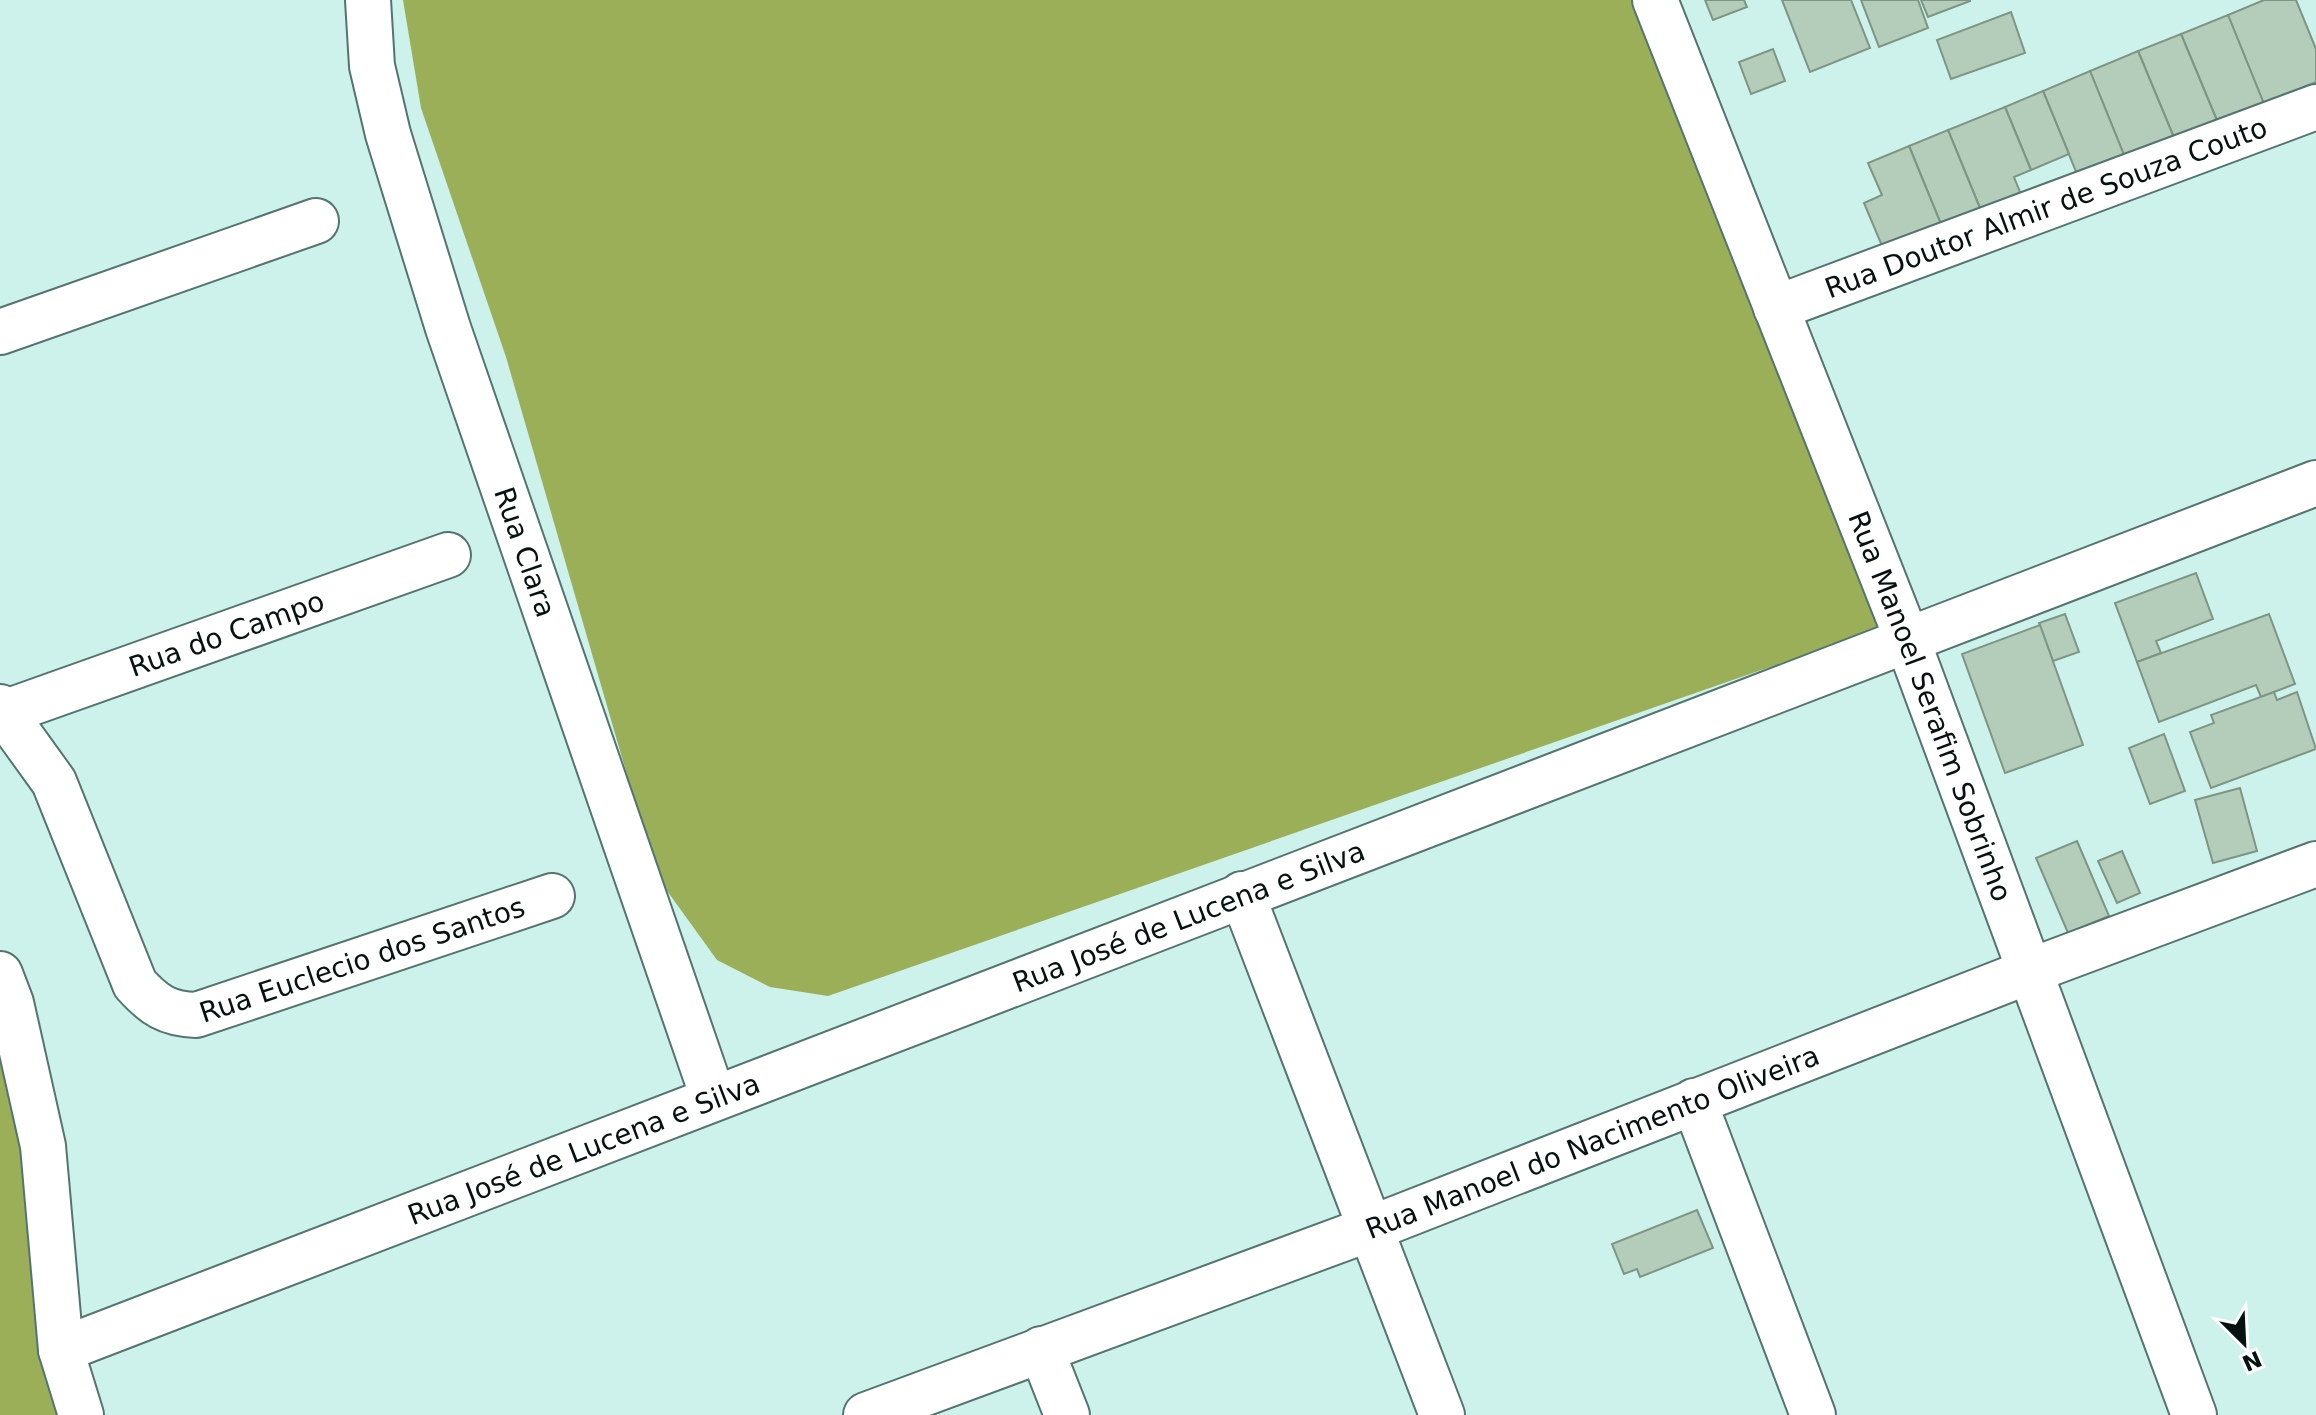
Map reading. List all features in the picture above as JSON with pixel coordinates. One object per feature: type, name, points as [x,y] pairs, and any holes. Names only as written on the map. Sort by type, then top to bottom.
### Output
[{"type":"street","name":"Rua Clara","points":[[368,0],[372,66],[388,134],[444,313],[713,1097]]},
{"type":"street","name":"Rua Manoel Serafim Sobrinho","points":[[1655,0],[1907,639],[2194,1415]]},
{"type":"street","name":"Rua Doutor Almir de Souza Couto","points":[[1776,308],[2316,107]]},
{"type":"street","points":[[0,332],[316,221]]},
{"type":"street","name":"Rua José de Lucena e Silva","points":[[61,1350],[2316,483]]},
{"type":"street","name":"Rua do Campo","points":[[3,710],[448,555]]},
{"type":"street","name":"Rua Euclecio dos Santos","points":[[3,710],[54,782],[135,984],[153,1004],[173,1014],[196,1015],[552,896]]},
{"type":"street","name":"Rua Manoel do Nacimento Oliveira","points":[[866,1415],[1372,1228],[2030,971],[2316,864]]},
{"type":"street","points":[[1242,894],[1442,1415]]},
{"type":"street","points":[[0,974],[11,1003],[43,1146],[61,1350],[81,1415]]},
{"type":"street","points":[[1694,1101],[1813,1415]]},
{"type":"street","points":[[1041,1349],[1067,1415]]},
{"type":"green space","points":[[403,0],[1647,0],[1890,625],[828,996],[770,987],[717,960],[665,888],[636,806],[506,357],[421,108]]},
{"type":"green space","points":[[0,1004],[73,1415],[0,1415]]},
{"type":"building","points":[[1705,0],[1744,0],[1747,7],[1713,20]]},
{"type":"building","points":[[1782,0],[1851,0],[1870,48],[1810,72]]},
{"type":"building","points":[[1861,0],[1918,0],[1928,28],[1879,47]]},
{"type":"building","points":[[1921,0],[1970,0],[1970,1],[1928,17]]},
{"type":"building","points":[[2264,0],[2296,0],[2316,49],[2316,82],[2264,104],[2228,15]]},
{"type":"building","points":[[2011,12],[2025,53],[1951,79],[1937,40]]},
{"type":"building","points":[[2228,15],[2264,104],[2218,123],[2181,34]]},
{"type":"building","points":[[2181,34],[2218,123],[2175,140],[2138,51]]},
{"type":"building","points":[[1773,49],[1785,81],[1751,94],[1739,62]]},
{"type":"building","points":[[2138,51],[2175,140],[2126,160],[2090,71]]},
{"type":"building","points":[[2090,71],[2126,160],[2079,179],[2043,91]]},
{"type":"building","points":[[2043,91],[2069,154],[2031,170],[2005,107]]},
{"type":"building","points":[[2005,107],[2031,170],[2014,177],[2022,197],[1982,213],[1948,130]]},
{"type":"building","points":[[1948,130],[1982,213],[1943,229],[1909,146]]},
{"type":"building","points":[[1909,146],[1943,229],[1885,253],[1864,203],[1882,195],[1868,163]]},
{"type":"building","points":[[2196,573],[2213,619],[2156,641],[2161,653],[2137,662],[2115,603]]},
{"type":"building","points":[[2065,614],[2079,652],[2053,661],[2039,623]]},
{"type":"building","points":[[2269,614],[2295,684],[2261,697],[2256,685],[2159,722],[2137,662]]},
{"type":"building","points":[[2040,625],[2083,745],[2005,773],[1962,654]]},
{"type":"building","points":[[2274,692],[2277,700],[2297,692],[2316,749],[2211,788],[2190,732],[2214,723],[2211,715]]},
{"type":"building","points":[[2164,734],[2185,791],[2150,804],[2129,748]]},
{"type":"building","points":[[2240,788],[2257,851],[2213,863],[2195,800]]},
{"type":"building","points":[[2077,841],[2109,916],[2068,933],[2036,858]]},
{"type":"building","points":[[2122,851],[2140,893],[2117,903],[2098,861]]},
{"type":"building","points":[[1697,1210],[1713,1248],[1640,1277],[1637,1269],[1624,1274],[1612,1244]]}]
